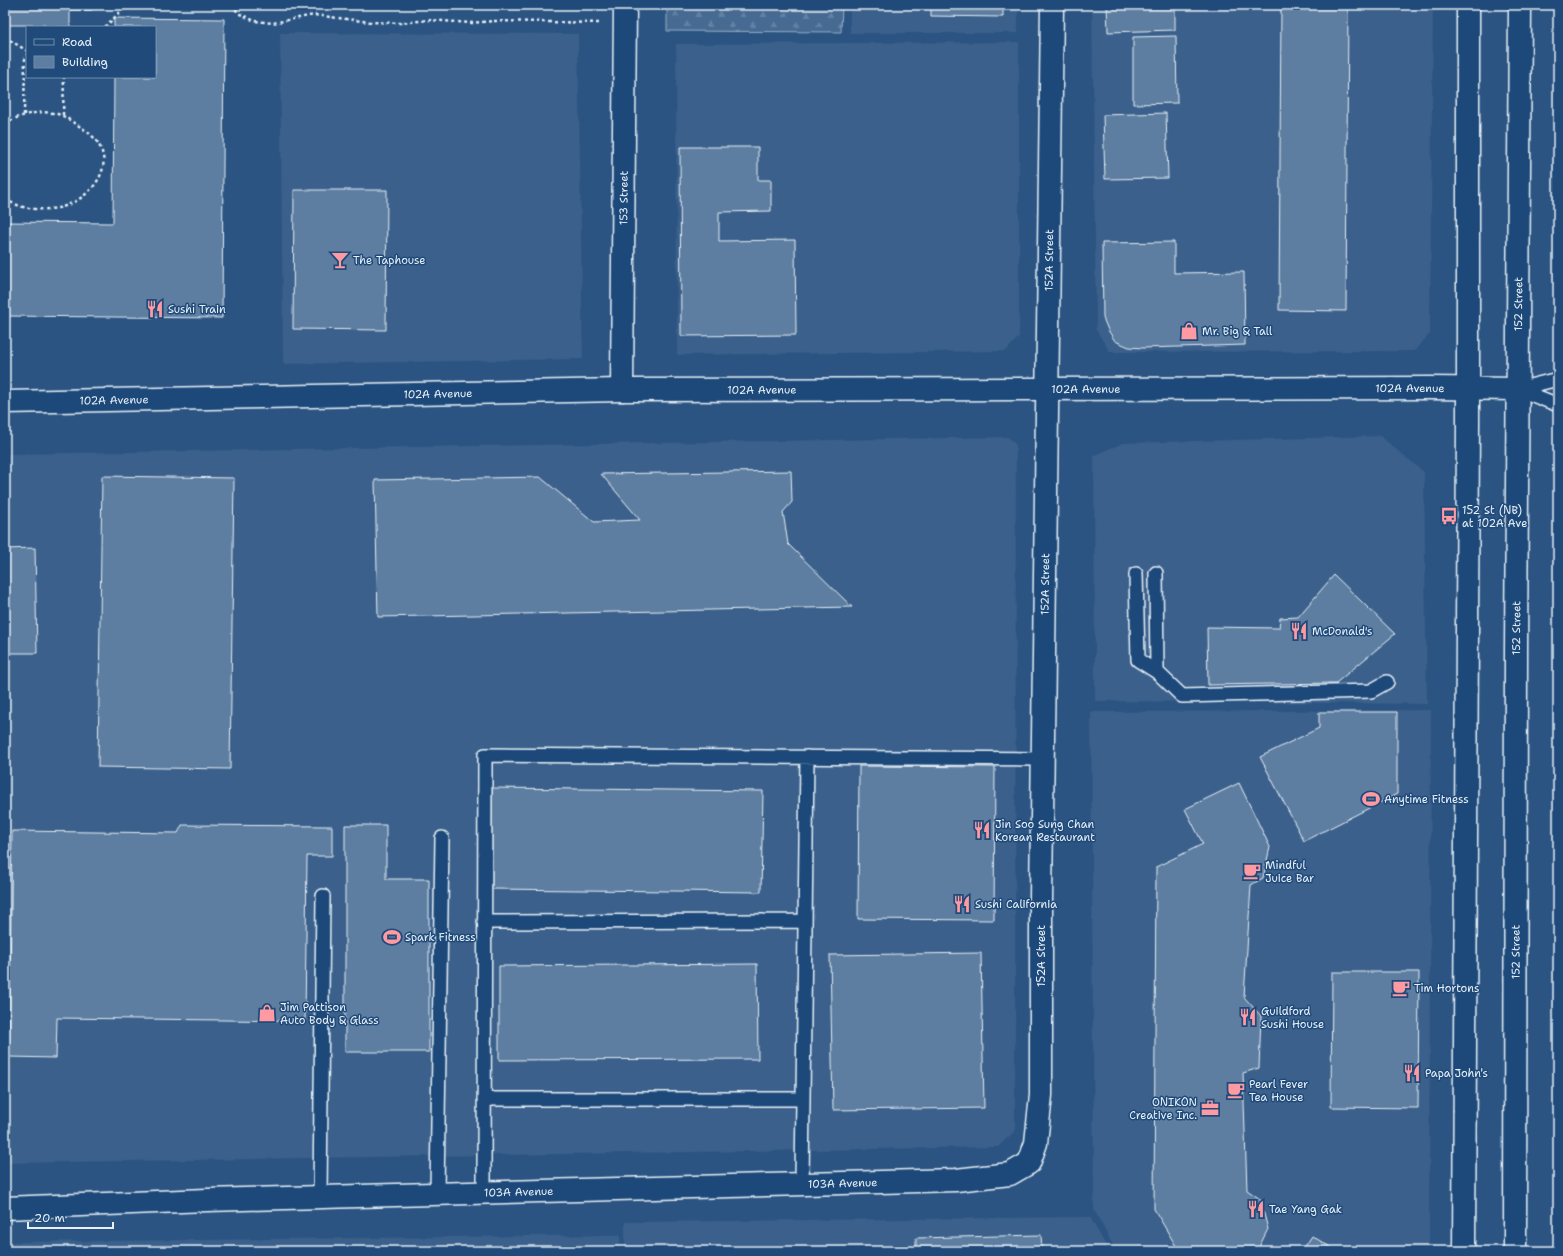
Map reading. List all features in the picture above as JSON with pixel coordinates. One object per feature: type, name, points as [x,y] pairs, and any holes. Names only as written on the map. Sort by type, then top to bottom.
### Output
[{"type":"street","name":"153 Street","points":[[622,390],[625,5]]},
{"type":"street","name":"152A Street","points":[[1029,1163],[1036,1143],[1041,1095],[1041,900],[1048,434],[1047,390],[1052,5]]},
{"type":"street","points":[[1464,1251],[1468,388],[1468,5]]},
{"type":"street","name":"152 Street","points":[[1515,1251],[1516,651],[1520,5]]},
{"type":"street","name":"102A Avenue","points":[[5,402],[622,390],[1518,388]]},
{"type":"street","name":"103A Avenue","points":[[5,1208],[437,1194],[956,1180],[1010,1174],[1029,1163]]},
{"type":"lane","points":[[1518,388],[1558,379]]},
{"type":"lane","points":[[1518,388],[1558,404]]},
{"type":"lane","points":[[1156,573],[1157,672]]},
{"type":"lane","points":[[1136,574],[1138,660],[1157,672],[1182,696],[1371,691],[1387,682]]},
{"type":"lane","points":[[484,1193],[485,755],[1043,759]]},
{"type":"lane","points":[[802,1184],[807,757]]},
{"type":"lane","points":[[437,1194],[442,838]]},
{"type":"lane","points":[[320,1198],[323,896]]},
{"type":"lane","points":[[484,922],[805,921]]},
{"type":"lane","points":[[484,1099],[802,1099]]},
{"type":"path","points":[[106,26],[122,10],[133,5]]},
{"type":"path","points":[[232,5],[240,14],[255,21],[273,23],[314,15],[370,22],[402,23],[428,20],[472,23],[493,21],[602,23]]},
{"type":"path","points":[[5,36],[26,50]]},
{"type":"path","points":[[24,115],[26,56]]},
{"type":"path","points":[[63,115],[64,78]]},
{"type":"path","points":[[5,124],[24,115],[50,113],[63,115],[85,130],[100,147],[103,159],[102,170],[97,183],[84,196],[68,206],[51,209],[32,209],[15,205],[5,199]]},
{"type":"shaded area","points":[[850,5],[1018,5],[1018,33],[850,33]]},
{"type":"shaded area","points":[[1092,5],[1433,5],[1430,334],[1414,351],[1110,352],[1096,330]]},
{"type":"shaded area","points":[[280,33],[578,34],[583,359],[283,364]]},
{"type":"shaded area","points":[[1019,42],[1019,337],[1006,351],[677,355],[676,44]]},
{"type":"shaded area","points":[[1380,436],[1424,472],[1427,704],[1095,701],[1094,455],[1123,443]]},
{"type":"shaded area","points":[[1008,437],[1016,445],[1015,1131],[998,1147],[5,1163],[5,961],[8,829],[5,828],[5,454]]},
{"type":"shaded area","points":[[1431,710],[1429,1251],[1116,1251],[1094,1210],[1091,712]]},
{"type":"shaded area","points":[[1558,914],[1558,1251],[1556,1251]]},
{"type":"shaded area","points":[[1090,1217],[1109,1251],[625,1251],[625,1222]]},
{"type":"shaded area","points":[[620,1235],[620,1251],[5,1251],[5,1243],[16,1242]]},
{"type":"green space","points":[[667,5],[842,5],[841,32],[667,31]]},
{"type":"building","points":[[5,5],[92,5],[92,10],[70,10],[70,26],[5,25]]},
{"type":"building","points":[[931,5],[1003,5],[1003,17],[931,16]]},
{"type":"building","points":[[1107,5],[1175,5],[1175,30],[1108,32]]},
{"type":"building","points":[[1281,5],[1348,5],[1346,311],[1279,310]]},
{"type":"building","points":[[114,18],[224,19],[222,318],[5,316],[5,222],[113,223],[114,78],[156,78],[156,26],[114,26]]},
{"type":"building","points":[[1176,36],[1177,103],[1133,104],[1133,37]]},
{"type":"building","points":[[1166,113],[1168,178],[1105,179],[1103,115]]},
{"type":"building","points":[[680,147],[758,147],[758,180],[771,180],[771,211],[719,212],[719,241],[795,240],[796,335],[681,336]]},
{"type":"building","name":"The Taphouse","points":[[294,190],[387,190],[386,330],[293,329]]},
{"type":"building","points":[[1174,242],[1174,273],[1244,272],[1245,345],[1143,348],[1129,347],[1115,341],[1103,318],[1102,243]]},
{"type":"building","points":[[791,471],[792,502],[783,512],[788,544],[852,607],[378,617],[375,480],[540,477],[594,522],[640,520],[601,474]]},
{"type":"building","points":[[102,476],[234,478],[230,769],[98,767]]},
{"type":"building","points":[[35,548],[37,653],[5,653],[5,549]]},
{"type":"building","name":"McDonald's","points":[[1334,575],[1395,634],[1336,683],[1208,685],[1207,627],[1279,628],[1280,618],[1298,617]]},
{"type":"building","points":[[1319,712],[1397,712],[1397,794],[1304,841],[1260,757],[1319,728]]},
{"type":"building","points":[[859,766],[995,767],[994,920],[858,919]]},
{"type":"building","points":[[1239,783],[1270,847],[1263,878],[1251,885],[1244,997],[1261,1016],[1259,1068],[1243,1073],[1247,1190],[1260,1199],[1268,1229],[1257,1251],[1179,1251],[1154,1209],[1156,867],[1203,844],[1185,809]]},
{"type":"building","points":[[492,788],[763,791],[761,892],[491,889]]},
{"type":"building","points":[[182,825],[332,826],[332,856],[307,856],[305,1021],[57,1018],[56,1058],[9,1057],[12,831],[178,833]]},
{"type":"building","points":[[345,825],[386,825],[386,879],[429,879],[429,1052],[345,1052]]},
{"type":"building","points":[[981,953],[984,1108],[833,1110],[830,955]]},
{"type":"building","points":[[757,964],[758,1059],[499,1060],[499,966]]},
{"type":"building","points":[[1332,972],[1419,972],[1418,1108],[1331,1107]]},
{"type":"building","points":[[1041,1235],[1042,1251],[916,1251],[916,1238]]},
{"type":"building","points":[[1312,1236],[1337,1251],[1302,1251]]},
{"type":"place","name":"The Taphouse","points":[[340,260]]},
{"type":"place","name":"Sushi Train","points":[[155,309]]},
{"type":"place","name":"Mr. Big & Tall","points":[[1189,331]]},
{"type":"place","name":"152 St (NB) at 102A Ave","points":[[1449,516]]},
{"type":"place","name":"McDonald's","points":[[1299,631]]},
{"type":"place","name":"Anytime Fitness","points":[[1371,799]]},
{"type":"place","name":"Jin Soo Sung Chan Korean Restaurant","points":[[982,830]]},
{"type":"place","name":"Mindful Juice Bar","points":[[1252,871]]},
{"type":"place","name":"Sushi California","points":[[962,904]]},
{"type":"place","name":"Spark Fitness","points":[[392,937]]},
{"type":"place","name":"Tim Hortons","points":[[1401,988]]},
{"type":"place","name":"Jim Pattison Auto Body & Glass","points":[[267,1013]]},
{"type":"place","name":"Guildford Sushi House","points":[[1248,1017]]},
{"type":"place","name":"Papa John's","points":[[1412,1073]]},
{"type":"place","name":"Pearl Fever Tea House","points":[[1236,1090]]},
{"type":"place","name":"ONIKON Creative Inc.","points":[[1210,1108]]},
{"type":"place","name":"Tae Yang Gak","points":[[1256,1209]]}]
